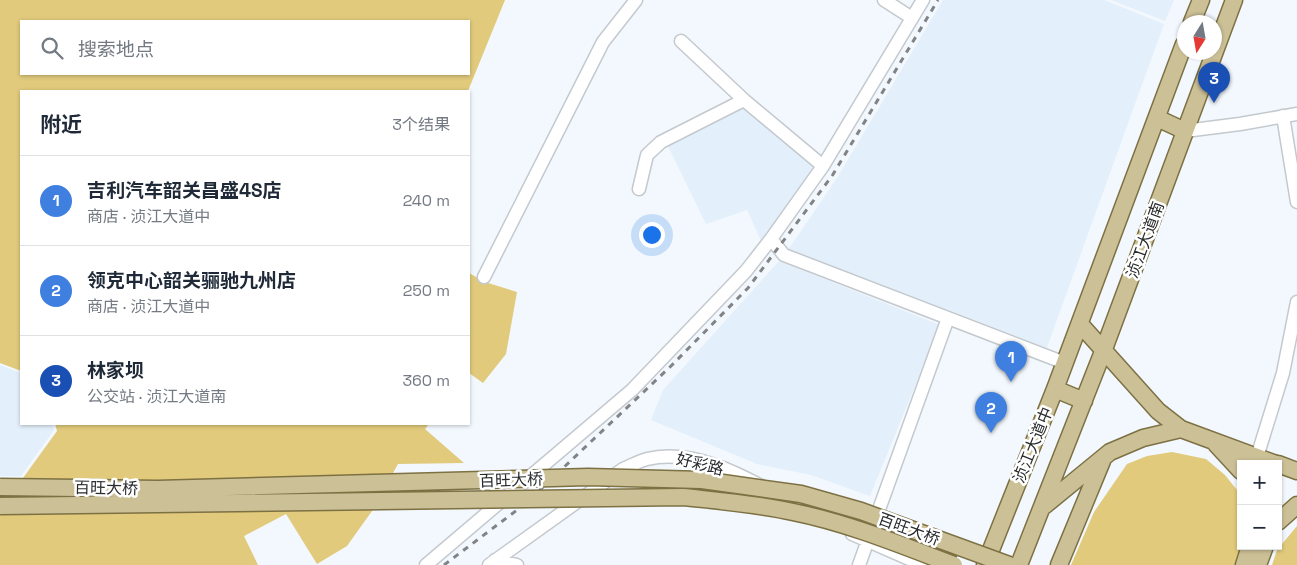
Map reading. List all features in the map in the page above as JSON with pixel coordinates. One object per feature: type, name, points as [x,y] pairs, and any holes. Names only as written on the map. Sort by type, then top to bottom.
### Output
[{"type":"main road","points":[[1195,15],[1201,0]]},
{"type":"main road","name":"浈江大道南","points":[[1104,349],[1234,0]]},
{"type":"main road","name":"浈江大道南","points":[[1080,324],[1178,60]]},
{"type":"main road","points":[[1157,118],[1185,131]]},
{"type":"main road","points":[[1080,324],[1158,411],[1181,428],[1266,460]]},
{"type":"main road","name":"浈江大道中","points":[[985,565],[1080,324]]},
{"type":"main road","name":"浈江大道中","points":[[1019,565],[1104,349]]},
{"type":"main road","points":[[1055,389],[1084,401]]},
{"type":"main road","points":[[1042,507],[1103,458],[1125,445],[1181,428]]},
{"type":"main road","points":[[1213,440],[1237,467]]},
{"type":"main road","points":[[1059,565],[1103,458]]},
{"type":"main road","points":[[1282,466],[1297,471]]},
{"type":"main road","name":"百旺大桥","points":[[0,487],[158,489],[588,478],[702,480],[802,494],[861,511],[1009,565]]},
{"type":"main road","name":"百旺大桥","points":[[0,506],[683,497],[737,502],[795,512],[868,533],[954,565]]},
{"type":"main road","points":[[1282,518],[1297,505]]},
{"type":"main road","points":[[1244,565],[1249,550]]},
{"type":"main road","points":[[1258,565],[1264,550]]},
{"type":"street","points":[[484,277],[603,42],[636,0]]},
{"type":"street","points":[[884,0],[912,18]]},
{"type":"street","points":[[426,565],[632,390],[733,285],[771,239],[823,166],[923,0]]},
{"type":"street","points":[[681,42],[744,100],[823,166]]},
{"type":"street","points":[[639,189],[647,155],[661,142],[744,100]]},
{"type":"street","points":[[1185,131],[1297,114]]},
{"type":"street","points":[[1283,116],[1297,202]]},
{"type":"street","points":[[771,239],[784,255],[1065,363]]},
{"type":"street","points":[[1257,457],[1283,373],[1297,302]]},
{"type":"street","points":[[859,565],[948,318]]},
{"type":"street","name":"好彩路","points":[[492,563],[623,469],[647,459],[669,457],[701,462],[730,471],[868,542],[923,565]]},
{"type":"street","points":[[492,563],[517,565]]},
{"type":"shaded area","points":[[0,0],[505,0],[468,90],[20,90],[20,371],[0,363]]},
{"type":"shaded area","points":[[943,0],[1104,0],[1164,24],[1046,350],[788,250],[837,178]]},
{"type":"shaded area","points":[[1111,0],[1174,0],[1165,21]]},
{"type":"shaded area","points":[[744,102],[820,166],[763,245],[747,210],[706,224],[666,142]]},
{"type":"shaded area","points":[[779,261],[940,325],[870,496],[811,475],[757,464],[651,420],[663,390]]},
{"type":"shaded area","points":[[470,274],[485,282],[517,292],[506,354],[483,383],[470,374]]},
{"type":"shaded area","points":[[0,365],[20,373],[20,425],[52,425],[54,430],[21,476],[0,476]]},
{"type":"shaded area","points":[[55,425],[428,425],[425,429],[464,463],[398,464],[372,511],[347,546],[317,564],[286,514],[244,536],[258,565],[0,565],[0,498],[23,478],[57,431]]},
{"type":"shaded area","points":[[1172,452],[1206,459],[1225,475],[1237,490],[1237,550],[1240,550],[1235,565],[1071,565],[1094,512],[1127,464],[1147,456]]},
{"type":"shaded area","points":[[1297,526],[1297,565],[1272,565],[1277,550],[1282,550],[1282,544]]},
{"type":"railway","points":[[444,565],[525,504],[671,366],[748,288],[832,176],[938,0]]},
{"type":"place","name":"林家坝","points":[[1214,103]]},
{"type":"place","name":"吉利汽车韶关昌盛4S店","points":[[1011,382]]},
{"type":"place","name":"领克中心韶关骊驰九州店","points":[[991,433]]}]
